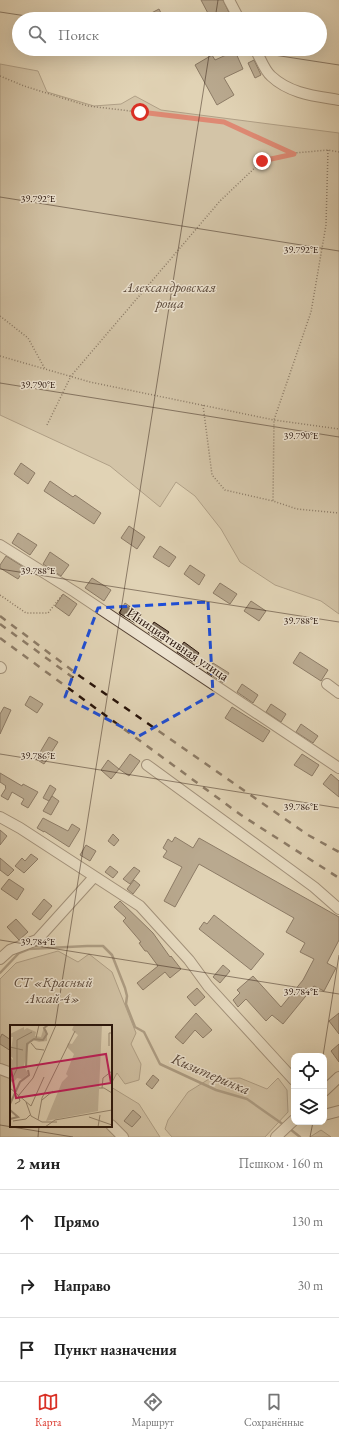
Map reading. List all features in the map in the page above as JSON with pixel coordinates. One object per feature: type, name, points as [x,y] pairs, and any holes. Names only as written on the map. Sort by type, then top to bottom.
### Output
[{"type":"street","points":[[229,0],[235,12]]},
{"type":"street","points":[[259,56],[270,76],[285,86],[299,92],[339,100]]},
{"type":"street","name":"Инициативная улица","points":[[0,546],[69,589],[339,768]]},
{"type":"street","points":[[327,684],[339,693]]},
{"type":"street","points":[[147,765],[314,887],[339,909]]},
{"type":"street","points":[[0,816],[140,906],[189,960],[208,986],[291,1077]]},
{"type":"street","points":[[0,959],[10,950],[37,940],[94,877]]},
{"type":"street","points":[[0,1069],[10,1073]]},
{"type":"street","points":[[326,1089],[339,1077]]},
{"type":"street","points":[[327,1114],[339,1111]]},
{"type":"street","points":[[276,1137],[291,1123]]},
{"type":"street","points":[[112,1126],[123,1137]]},
{"type":"path","points":[[0,76],[24,86],[88,106],[224,122],[294,154]]},
{"type":"path","points":[[273,501],[274,420],[311,312],[326,225],[328,150]]},
{"type":"path","points":[[47,425],[71,376],[220,201],[262,161],[294,154],[328,150],[339,152]]},
{"type":"path","points":[[0,316],[28,338],[46,369]]},
{"type":"path","points":[[0,356],[90,382],[274,420],[339,429]]},
{"type":"path","points":[[203,405],[212,475],[225,490],[273,501],[297,509],[339,513]]},
{"type":"path","points":[[0,595],[26,613],[48,613],[63,594],[69,589]]},
{"type":"highlighted area","points":[[208,602],[213,694],[139,736],[65,697],[98,608]]},
{"type":"green space","name":"Александровская роща","points":[[0,64],[38,71],[47,92],[94,106],[121,104],[135,96],[161,110],[339,133],[339,614],[321,601],[275,585],[240,562],[221,529],[195,496],[176,482],[160,507],[110,466],[0,415]]},
{"type":"green space","name":"СТ «Красный Аксай-4»","points":[[58,951],[78,962],[89,954],[112,972],[136,1033],[131,1044],[141,1064],[139,1080],[125,1084],[117,1073],[112,1082],[112,1025],[10,1025],[10,1127],[112,1127],[112,1088],[139,1104],[160,1137],[0,1137],[0,979],[16,963]]},
{"type":"green space","points":[[240,1078],[267,1089],[278,1078],[287,1090],[288,1112],[265,1137],[172,1137],[165,1129],[168,1120],[188,1092],[209,1079]]},
{"type":"green space","points":[[321,1130],[331,1137],[310,1137]]},
{"type":"building","points":[[201,0],[223,0],[229,12],[207,12]]},
{"type":"building","points":[[159,9],[160,12],[153,12]]},
{"type":"building","points":[[210,56],[213,56],[215,60],[224,56],[237,56],[243,69],[224,78],[234,95],[217,105],[195,65]]},
{"type":"building","points":[[254,60],[261,75],[255,78],[248,63]]},
{"type":"building","points":[[21,463],[35,473],[28,484],[14,474]]},
{"type":"building","points":[[50,481],[73,497],[75,495],[101,513],[94,524],[44,491]]},
{"type":"building","points":[[129,526],[145,537],[137,549],[121,538]]},
{"type":"building","points":[[18,533],[37,545],[30,555],[12,543]]},
{"type":"building","points":[[160,546],[176,557],[169,567],[153,557]]},
{"type":"building","points":[[50,552],[69,565],[61,576],[43,564]]},
{"type":"building","points":[[6,556],[25,568],[18,579],[0,568],[0,565]]},
{"type":"building","points":[[190,565],[205,575],[199,585],[184,574]]},
{"type":"building","points":[[92,578],[111,590],[104,601],[85,588]]},
{"type":"building","points":[[220,583],[237,594],[230,604],[213,593]]},
{"type":"building","points":[[63,594],[77,604],[69,616],[55,606]]},
{"type":"building","points":[[251,601],[266,611],[259,621],[244,611]]},
{"type":"building","points":[[125,603],[141,614],[135,623],[119,613]]},
{"type":"building","points":[[154,622],[169,632],[162,641],[148,632]]},
{"type":"building","points":[[184,642],[199,653],[193,662],[177,652]]},
{"type":"building","points":[[300,652],[328,670],[321,681],[293,663]]},
{"type":"building","points":[[213,663],[229,673],[223,683],[207,672]]},
{"type":"building","points":[[242,684],[258,695],[253,703],[237,692]]},
{"type":"building","points":[[30,696],[43,704],[37,713],[25,705]]},
{"type":"building","points":[[271,704],[286,714],[281,722],[266,712]]},
{"type":"building","points":[[4,707],[11,710],[0,734],[0,714]]},
{"type":"building","points":[[232,707],[270,731],[263,742],[225,718]]},
{"type":"building","points":[[301,724],[318,736],[313,743],[296,732]]},
{"type":"building","points":[[49,737],[58,742],[44,764],[36,759]]},
{"type":"building","points":[[130,754],[140,761],[129,776],[119,769]]},
{"type":"building","points":[[302,754],[319,765],[312,776],[294,765]]},
{"type":"building","points":[[108,760],[119,769],[111,779],[101,770]]},
{"type":"building","points":[[0,773],[22,786],[23,784],[38,792],[28,808],[21,804],[24,799],[12,792],[8,800],[1,796],[6,786],[0,782]]},
{"type":"building","points":[[331,774],[339,781],[339,797],[323,784]]},
{"type":"building","points":[[50,785],[56,789],[49,801],[43,798]]},
{"type":"building","points":[[52,796],[59,801],[51,815],[43,811]]},
{"type":"building","points":[[43,818],[68,831],[72,824],[80,829],[69,847],[37,828]]},
{"type":"building","points":[[0,830],[7,836],[0,845]]},
{"type":"building","points":[[113,834],[119,840],[114,846],[108,841]]},
{"type":"building","points":[[175,837],[193,848],[199,838],[339,917],[339,940],[327,963],[336,968],[324,991],[314,986],[283,1024],[272,1015],[266,1021],[246,999],[238,1007],[233,1000],[240,993],[237,990],[253,976],[281,1007],[303,980],[314,959],[300,952],[305,943],[286,932],[294,918],[199,864],[175,907],[164,901],[182,867],[163,857],[167,851],[163,848],[168,839],[172,842]]},
{"type":"building","points":[[86,845],[96,851],[90,861],[80,855]]},
{"type":"building","points":[[31,854],[38,859],[24,873],[15,866],[22,858],[25,861]]},
{"type":"building","points":[[0,858],[14,870],[8,876],[0,870]]},
{"type":"building","points":[[110,866],[118,872],[113,878],[105,872]]},
{"type":"building","points":[[134,867],[140,871],[130,884],[123,879]]},
{"type":"building","points":[[9,879],[24,889],[17,900],[1,889]]},
{"type":"building","points":[[134,880],[140,885],[133,894],[127,889]]},
{"type":"building","points":[[44,899],[52,906],[40,920],[32,914]]},
{"type":"building","points":[[120,901],[153,933],[170,957],[171,956],[181,969],[170,978],[165,972],[143,990],[137,983],[158,966],[139,943],[141,942],[123,921],[126,918],[114,907]]},
{"type":"building","points":[[214,915],[264,954],[251,970],[199,929],[204,922],[207,924]]},
{"type":"building","points":[[16,919],[28,932],[19,940],[7,927]]},
{"type":"building","points":[[223,965],[230,971],[220,983],[213,977]]},
{"type":"building","points":[[197,988],[205,997],[195,1006],[187,997]]},
{"type":"building","points":[[196,1013],[212,1030],[203,1038],[195,1030],[183,1044],[175,1037]]},
{"type":"building","points":[[339,1013],[339,1034],[329,1021]]},
{"type":"building","points":[[2,1034],[10,1039],[10,1050],[0,1044]]},
{"type":"building","points":[[339,1044],[339,1062],[331,1051]]},
{"type":"building","points":[[153,1075],[159,1080],[152,1089],[146,1084]]},
{"type":"building","points":[[133,1110],[141,1117],[132,1127],[124,1121]]},
{"type":"waterway","name":"Кизитеринка","points":[[0,973],[19,953],[29,949],[103,946],[112,955],[125,988],[127,996],[126,1004],[135,1027],[144,1032],[160,1064],[216,1090],[247,1099],[284,1125]]},
{"type":"waterway","name":"Кизитеринка","points":[[290,1129],[300,1137]]},
{"type":"railway","points":[[0,616],[81,677],[308,835],[339,852]]},
{"type":"railway","points":[[0,624],[79,682]]},
{"type":"railway","points":[[0,638],[241,815],[339,878]]},
{"type":"route","points":[[140,112],[224,122],[294,154],[262,161]]}]
